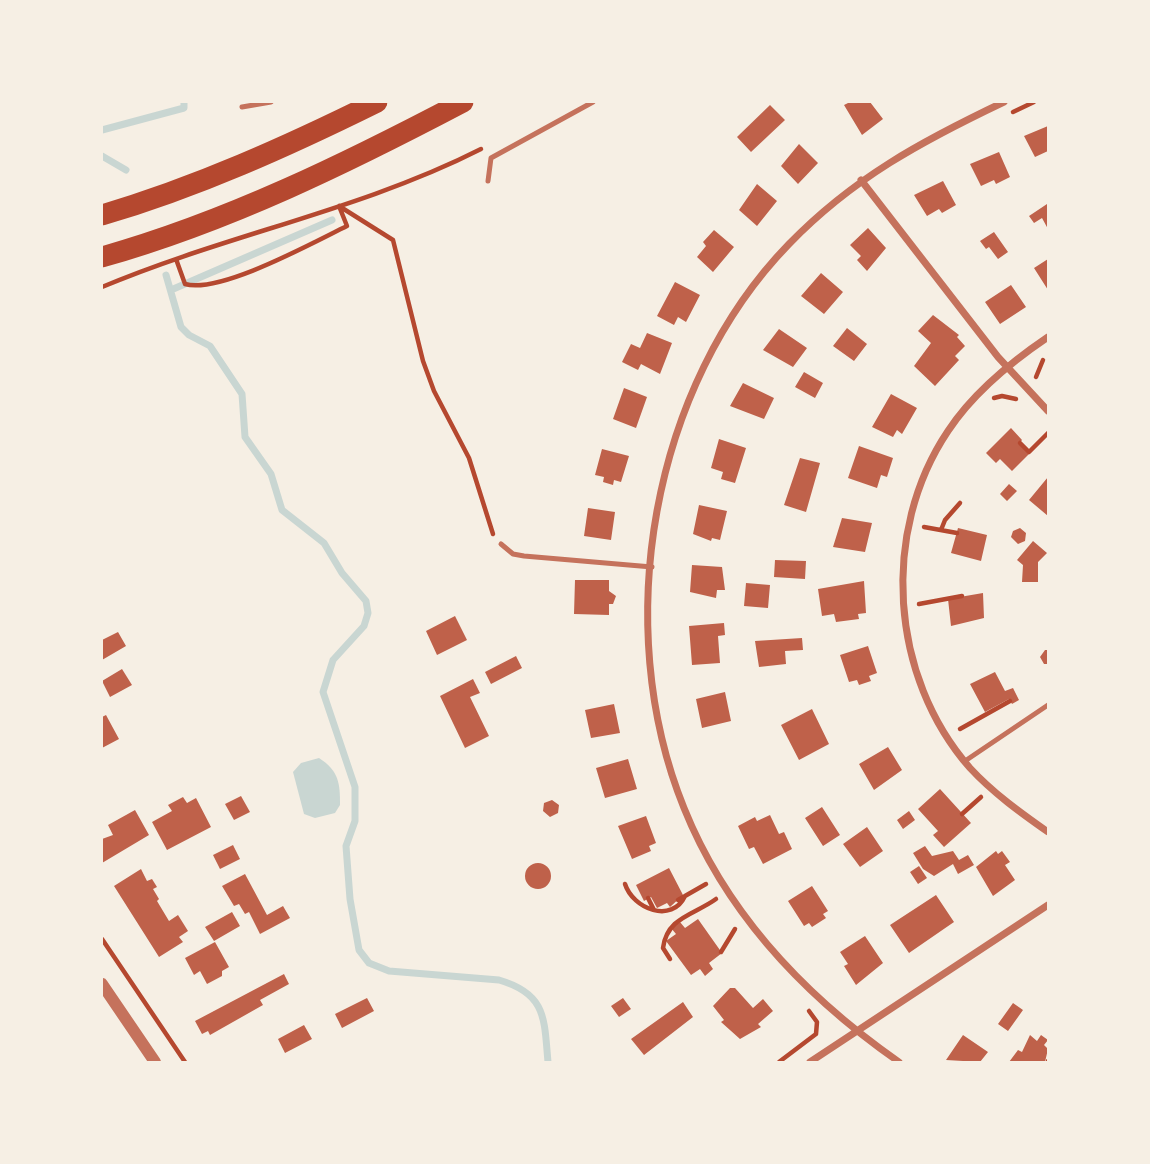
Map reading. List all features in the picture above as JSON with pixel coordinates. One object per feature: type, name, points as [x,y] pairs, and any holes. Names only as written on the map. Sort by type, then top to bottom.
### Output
[{"type":"highway","points":[[111,212],[160,196],[275,150],[377,102]]},
{"type":"highway","points":[[102,257],[131,249],[175,250],[291,188],[463,102]]},
{"type":"street","points":[[899,1062],[854,1031],[796,979],[768,948],[731,896],[684,809],[660,731],[652,679],[649,622],[652,567],[665,474],[691,396],[710,354],[733,316],[787,246],[861,180],[931,136],[1004,102]]},
{"type":"street","points":[[861,180],[1007,367],[1048,411]]},
{"type":"street","points":[[1048,337],[1007,367],[964,410],[948,431],[927,468],[914,509],[903,560],[903,613],[914,671],[934,715],[965,761],[1015,809],[1048,832]]},
{"type":"street","points":[[810,1062],[1048,905]]},
{"type":"street","points":[[102,984],[155,1062]]},
{"type":"lane","points":[[242,107],[271,102]]},
{"type":"lane","points":[[488,181],[491,158],[593,102]]},
{"type":"lane","points":[[501,544],[513,554],[524,556],[652,567]]},
{"type":"lane","points":[[965,761],[1048,705]]},
{"type":"path","points":[[1007,115],[1034,102]]},
{"type":"path","points":[[102,287],[175,250],[338,205],[435,170],[491,145]]},
{"type":"path","points":[[175,250],[185,284],[195,287],[229,278],[347,226],[338,205]]},
{"type":"path","points":[[338,205],[393,240],[423,361],[434,391],[469,458],[486,516],[501,544]]},
{"type":"path","points":[[1040,383],[1036,378],[1037,369],[1048,355]]},
{"type":"path","points":[[991,400],[1002,396],[1021,401]]},
{"type":"path","points":[[1020,443],[1029,452],[1048,433]]},
{"type":"path","points":[[941,530],[945,520],[960,503]]},
{"type":"path","points":[[921,538],[926,517]]},
{"type":"path","points":[[924,527],[957,533]]},
{"type":"path","points":[[918,593],[919,611]]},
{"type":"path","points":[[919,604],[962,596]]},
{"type":"path","points":[[960,729],[1010,701]]},
{"type":"path","points":[[953,718],[978,752]]},
{"type":"path","points":[[976,792],[991,805]]},
{"type":"path","points":[[962,814],[981,797]]},
{"type":"path","points":[[670,959],[663,948],[670,929],[687,913],[717,902],[705,883],[678,900]]},
{"type":"path","points":[[625,884],[640,906],[654,911],[670,909],[685,896]]},
{"type":"path","points":[[648,898],[654,911]]},
{"type":"path","points":[[730,920],[741,937]]},
{"type":"path","points":[[721,951],[735,929]]},
{"type":"path","points":[[102,939],[185,1062]]},
{"type":"path","points":[[779,1062],[816,1034],[817,1022],[805,1007]]},
{"type":"shaded area","points":[[319,758],[331,768],[337,778],[340,805],[335,813],[315,818],[304,814],[293,772],[301,763]]},
{"type":"building","points":[[850,102],[870,102],[883,119],[862,135],[844,105]]},
{"type":"building","points":[[770,105],[785,120],[751,152],[737,137]]},
{"type":"building","points":[[1048,126],[1048,151],[1035,157],[1024,136]]},
{"type":"building","points":[[799,144],[818,163],[798,184],[781,166]]},
{"type":"building","points":[[999,152],[1010,177],[996,184],[994,180],[981,186],[970,164]]},
{"type":"building","points":[[943,181],[956,205],[942,213],[939,209],[927,216],[914,195]]},
{"type":"building","points":[[757,184],[777,201],[757,226],[739,210]]},
{"type":"building","points":[[1047,204],[1048,229],[1042,218],[1034,223],[1029,216]]},
{"type":"building","points":[[868,228],[886,248],[867,271],[857,260],[861,256],[850,245]]},
{"type":"building","points":[[714,230],[734,247],[713,272],[697,257],[706,246],[703,242]]},
{"type":"building","points":[[994,232],[1008,252],[998,259],[989,247],[986,249],[980,241]]},
{"type":"building","points":[[1048,259],[1048,290],[1034,268]]},
{"type":"building","points":[[821,273],[843,292],[824,314],[801,296]]},
{"type":"building","points":[[675,282],[700,295],[686,322],[678,317],[674,325],[657,316]]},
{"type":"building","points":[[1011,285],[1026,307],[1000,324],[985,302]]},
{"type":"building","points":[[933,315],[959,335],[957,337],[965,346],[955,356],[959,360],[935,386],[914,366],[931,343],[918,331]]},
{"type":"building","points":[[847,328],[867,344],[854,361],[833,346]]},
{"type":"building","points":[[779,329],[807,348],[793,367],[763,350]]},
{"type":"building","points":[[647,333],[672,343],[660,374],[641,364],[638,370],[622,362],[631,344],[640,348]]},
{"type":"building","points":[[804,372],[823,383],[815,398],[795,387]]},
{"type":"building","points":[[743,383],[774,398],[764,419],[730,406]]},
{"type":"building","points":[[624,388],[647,397],[636,428],[613,419]]},
{"type":"building","points":[[891,394],[917,408],[902,434],[897,430],[893,437],[872,427]]},
{"type":"building","points":[[1011,428],[1022,440],[1019,444],[1029,454],[1012,471],[1000,459],[996,463],[986,453]]},
{"type":"building","points":[[719,439],[746,448],[735,483],[721,479],[723,472],[711,468]]},
{"type":"building","points":[[859,446],[893,458],[887,477],[881,475],[877,488],[848,478]]},
{"type":"building","points":[[602,449],[629,456],[621,482],[614,480],[613,485],[603,482],[604,477],[595,475]]},
{"type":"building","points":[[800,458],[820,463],[806,512],[784,505]]},
{"type":"building","points":[[1048,477],[1048,516],[1029,500]]},
{"type":"building","points":[[1009,484],[1017,491],[1007,501],[1000,494]]},
{"type":"building","points":[[699,505],[727,511],[720,540],[712,538],[711,541],[693,534]]},
{"type":"building","points":[[588,508],[615,512],[611,540],[584,536]]},
{"type":"building","points":[[842,518],[872,523],[865,552],[833,547]]},
{"type":"building","points":[[958,528],[987,535],[981,561],[951,553]]},
{"type":"building","points":[[1020,528],[1026,533],[1025,541],[1018,544],[1011,537],[1013,531]]},
{"type":"building","points":[[1033,541],[1047,553],[1038,562],[1038,582],[1022,582],[1023,565],[1017,560]]},
{"type":"building","points":[[775,560],[806,561],[805,579],[774,577]]},
{"type":"building","points":[[692,565],[722,567],[725,590],[717,590],[716,598],[690,592]]},
{"type":"building","points":[[575,580],[609,580],[609,591],[616,596],[613,604],[609,604],[609,615],[574,614]]},
{"type":"building","points":[[864,581],[866,613],[858,614],[859,619],[836,622],[834,614],[822,616],[818,589]]},
{"type":"building","points":[[746,583],[770,585],[768,608],[744,606]]},
{"type":"building","points":[[983,593],[984,618],[951,626],[948,599]]},
{"type":"building","points":[[455,616],[467,640],[437,655],[426,631]]},
{"type":"building","points":[[724,623],[725,635],[718,636],[720,663],[692,665],[689,626]]},
{"type":"building","points":[[118,632],[126,646],[102,660],[102,640]]},
{"type":"building","points":[[802,638],[803,650],[785,651],[786,664],[759,667],[755,641]]},
{"type":"building","points":[[868,646],[877,673],[869,676],[871,681],[859,685],[857,680],[849,682],[840,655]]},
{"type":"building","points":[[1048,650],[1048,664],[1044,664],[1040,657]]},
{"type":"building","points":[[516,656],[522,668],[491,684],[485,672]]},
{"type":"building","points":[[122,669],[132,685],[110,697],[102,681]]},
{"type":"building","points":[[995,672],[1005,691],[1013,688],[1019,700],[1012,704],[1009,699],[985,712],[970,684]]},
{"type":"building","points":[[473,679],[480,693],[470,697],[489,736],[465,748],[440,696]]},
{"type":"building","points":[[725,692],[731,721],[702,728],[696,699]]},
{"type":"building","points":[[614,704],[620,733],[591,738],[585,710]]},
{"type":"building","points":[[812,709],[829,744],[799,760],[781,725]]},
{"type":"building","points":[[106,715],[119,739],[102,748],[102,717]]},
{"type":"building","points":[[888,747],[902,770],[874,790],[859,764]]},
{"type":"building","points":[[628,759],[637,789],[605,798],[596,768]]},
{"type":"building","points":[[940,789],[971,823],[944,847],[933,835],[938,831],[918,809]]},
{"type":"building","points":[[241,796],[250,812],[234,820],[225,804]]},
{"type":"building","points":[[183,797],[187,803],[196,798],[211,827],[167,850],[152,822],[172,811],[168,805]]},
{"type":"building","points":[[552,800],[559,805],[558,813],[550,817],[543,811],[544,803]]},
{"type":"building","points":[[822,807],[840,835],[823,846],[805,818]]},
{"type":"building","points":[[135,810],[149,835],[102,863],[102,839],[113,835],[108,825]]},
{"type":"building","points":[[909,811],[915,820],[903,829],[897,820]]},
{"type":"building","points":[[770,815],[779,834],[784,832],[792,849],[763,864],[754,847],[749,849],[738,826],[755,817],[757,821]]},
{"type":"building","points":[[646,816],[656,843],[649,846],[651,851],[632,859],[618,826]]},
{"type":"building","points":[[867,827],[883,851],[860,867],[843,844]]},
{"type":"building","points":[[233,845],[240,859],[220,869],[213,855]]},
{"type":"building","points":[[925,846],[932,856],[953,851],[959,860],[968,855],[974,865],[958,874],[953,864],[934,876],[923,869],[913,853]]},
{"type":"building","points":[[996,851],[998,854],[1002,851],[1010,862],[1005,865],[1015,880],[993,896],[976,867]]},
{"type":"building","points":[[538,863],[547,867],[551,876],[547,885],[538,889],[529,885],[525,876],[529,867]]},
{"type":"building","points":[[919,866],[927,878],[918,884],[910,872]]},
{"type":"building","points":[[669,868],[683,895],[670,907],[667,903],[657,908],[651,897],[644,901],[636,885]]},
{"type":"building","points":[[141,869],[147,881],[152,879],[157,887],[153,889],[159,899],[157,901],[169,921],[178,915],[188,931],[179,937],[183,942],[159,957],[114,886]]},
{"type":"building","points":[[245,874],[267,915],[283,906],[290,918],[260,934],[249,912],[245,914],[239,904],[234,906],[222,886]]},
{"type":"building","points":[[812,886],[828,911],[823,914],[826,918],[812,927],[809,923],[804,926],[788,901]]},
{"type":"building","points":[[936,895],[954,922],[909,953],[890,925]]},
{"type":"building","points":[[232,912],[240,926],[214,941],[205,927]]},
{"type":"building","points":[[698,919],[722,953],[709,963],[713,969],[705,976],[700,969],[691,975],[666,941],[676,934],[671,928],[680,922],[685,928]]},
{"type":"building","points":[[865,936],[883,963],[856,985],[844,966],[848,964],[840,952]]},
{"type":"building","points":[[215,942],[229,967],[222,971],[222,976],[207,984],[200,971],[194,975],[185,958]]},
{"type":"building","points":[[284,974],[289,984],[260,1000],[263,1005],[210,1035],[208,1031],[202,1034],[195,1021]]},
{"type":"building","points":[[730,988],[735,988],[753,1008],[763,999],[773,1011],[758,1024],[761,1027],[740,1039],[721,1022],[724,1020],[713,1006]]},
{"type":"building","points":[[367,998],[374,1011],[342,1028],[335,1014]]},
{"type":"building","points":[[623,998],[631,1009],[619,1017],[611,1006]]},
{"type":"building","points":[[683,1002],[693,1017],[644,1055],[631,1039]]},
{"type":"building","points":[[1013,1003],[1023,1010],[1008,1031],[998,1024]]},
{"type":"building","points":[[304,1025],[312,1039],[285,1053],[278,1039]]},
{"type":"building","points":[[963,1035],[988,1052],[980,1062],[946,1060]]},
{"type":"building","points":[[1030,1035],[1037,1041],[1041,1035],[1048,1040],[1044,1045],[1048,1049],[1045,1062],[1009,1062],[1018,1050],[1022,1052]]},
{"type":"waterway","points":[[102,130],[184,108],[184,102]]},
{"type":"waterway","points":[[102,156],[126,170]]},
{"type":"waterway","points":[[171,290],[332,220]]},
{"type":"waterway","points":[[166,275],[181,327],[189,335],[210,346],[242,394],[245,437],[271,474],[282,510],[324,543],[342,573],[366,601],[368,613],[364,626],[333,660],[323,692],[355,787],[355,821],[346,846],[350,899],[359,950],[369,963],[389,971],[499,980],[515,986],[535,1001],[540,1010],[548,1062]]}]
